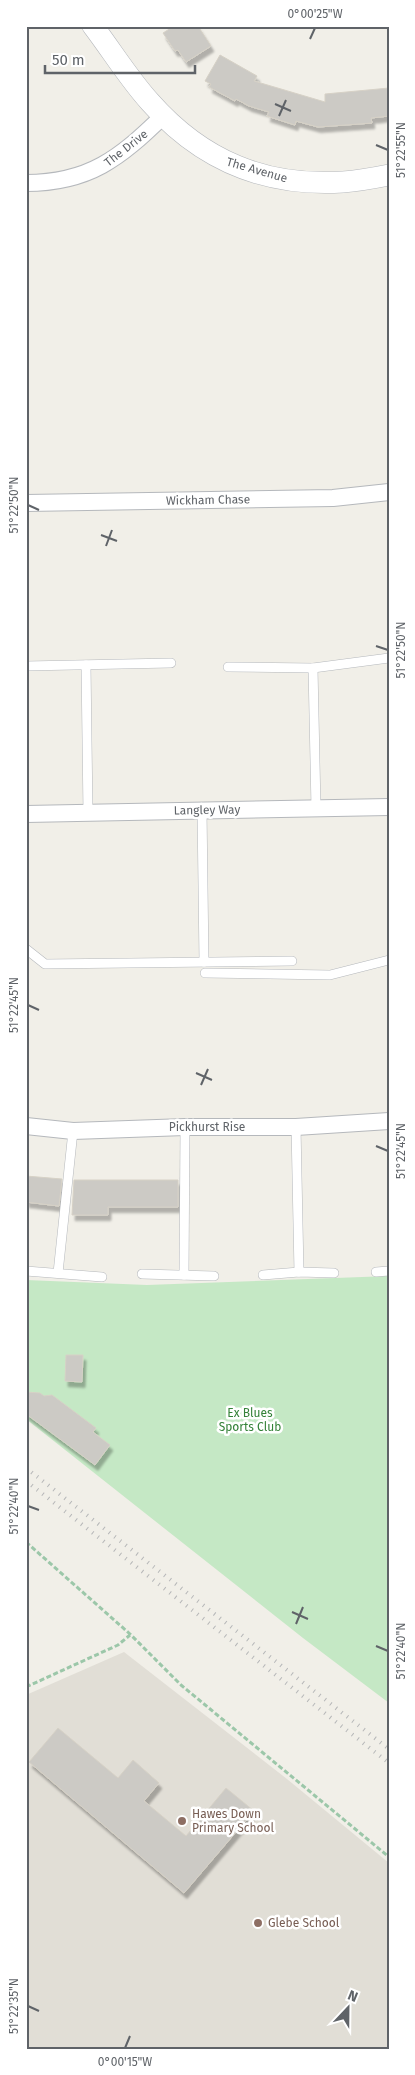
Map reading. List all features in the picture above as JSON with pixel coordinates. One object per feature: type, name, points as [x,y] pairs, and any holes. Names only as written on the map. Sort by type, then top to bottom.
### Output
[{"type":"street","name":"The Avenue","points":[[93,26],[150,102],[163,116],[193,143],[227,164],[291,180],[343,182],[389,175]]},
{"type":"street","name":"The Drive","points":[[26,183],[77,177],[105,166],[134,143],[163,116]]},
{"type":"street","name":"Wickham Chase","points":[[26,503],[333,498],[389,492]]},
{"type":"street","name":"Langley Way","points":[[26,814],[389,807]]},
{"type":"street","name":"Pickhurst Rise","points":[[26,1126],[72,1131],[185,1127],[296,1127],[389,1121]]},
{"type":"lane","points":[[228,667],[313,668],[389,658]]},
{"type":"lane","points":[[26,666],[171,663]]},
{"type":"lane","points":[[86,665],[88,813]]},
{"type":"lane","points":[[313,668],[316,808]]},
{"type":"lane","points":[[202,810],[204,962]]},
{"type":"lane","points":[[26,949],[45,964],[292,961]]},
{"type":"lane","points":[[205,973],[330,975],[389,960]]},
{"type":"lane","points":[[184,1275],[185,1127]]},
{"type":"lane","points":[[296,1127],[299,1272]]},
{"type":"lane","points":[[58,1273],[72,1131]]},
{"type":"lane","points":[[376,1272],[389,1270]]},
{"type":"lane","points":[[26,1271],[102,1277]]},
{"type":"lane","points":[[263,1276],[299,1272],[334,1273]]},
{"type":"lane","points":[[142,1274],[214,1276]]},
{"type":"path","points":[[26,1542],[130,1634],[181,1685],[389,1857]]},
{"type":"path","points":[[26,1687],[118,1645],[130,1634]]},
{"type":"shaded area","name":"Hawes Down Primary School","points":[[124,1652],[287,1779],[389,1863],[389,2049],[26,2049],[26,1695]]},
{"type":"green space","name":"Ex Blues Sports Club","points":[[389,1276],[389,1703],[303,1638],[26,1419],[26,1280],[147,1285]]},
{"type":"building","points":[[174,26],[198,26],[211,46],[186,62],[178,50],[175,51],[163,33]]},
{"type":"building","points":[[220,55],[257,76],[254,81],[325,102],[325,94],[389,88],[389,116],[371,118],[372,123],[318,127],[296,121],[295,125],[267,116],[269,112],[249,106],[236,99],[235,101],[209,87],[211,84],[205,81]]},
{"type":"building","points":[[26,1176],[62,1179],[59,1206],[26,1202]]},
{"type":"building","points":[[74,1180],[178,1180],[178,1207],[108,1207],[108,1215],[72,1215]]},
{"type":"building","points":[[66,1355],[83,1355],[82,1382],[65,1381]]},
{"type":"building","points":[[26,1392],[40,1393],[44,1396],[52,1395],[96,1428],[93,1432],[110,1445],[95,1465],[26,1414]]},
{"type":"building","points":[[58,1728],[118,1778],[133,1760],[159,1783],[144,1801],[186,1836],[226,1788],[254,1811],[184,1893],[29,1762]]},
{"type":"railway","points":[[26,1468],[389,1749]]},
{"type":"railway","points":[[26,1481],[389,1763]]},
{"type":"place","name":"Hawes Down Primary School","points":[[182,1821]]},
{"type":"place","name":"Glebe School","points":[[258,1923]]}]
